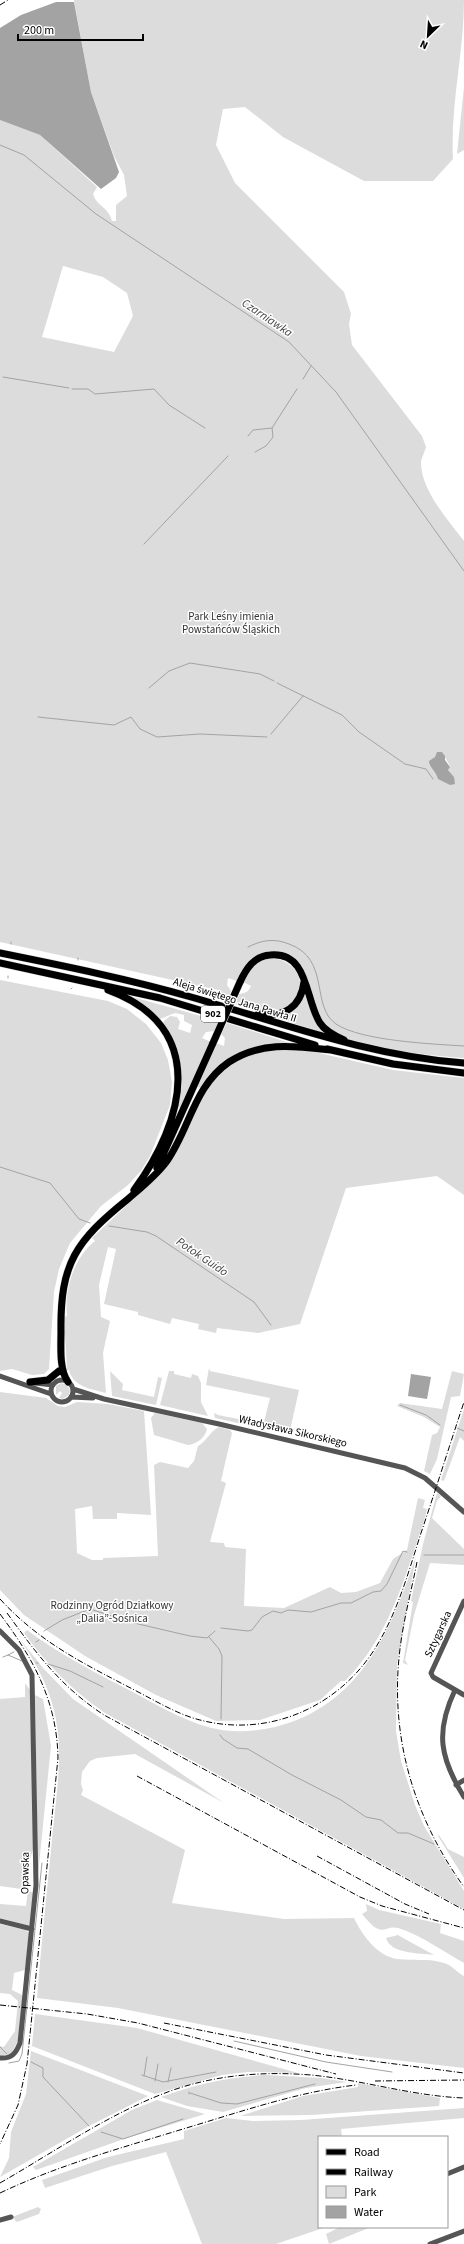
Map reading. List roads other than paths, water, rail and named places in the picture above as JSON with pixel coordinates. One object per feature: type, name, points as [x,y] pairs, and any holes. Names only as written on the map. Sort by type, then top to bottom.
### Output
[{"type":"main road","name":"Aleja świętego Jana Pawła II","points":[[0,953],[118,978],[235,1010],[356,1047],[410,1058],[464,1063]]},
{"type":"main road","points":[[151,1178],[167,1148],[240,982],[255,960],[272,954],[282,956],[293,961],[301,970],[320,1024],[327,1031],[356,1047]]},
{"type":"main road","name":"Aleja świętego Jana Pawła II","points":[[0,963],[84,981],[190,1007],[331,1050],[393,1064],[464,1073]]},
{"type":"main road","points":[[235,1010],[264,1015],[286,1012],[299,1001],[304,979]]},
{"type":"main road","points":[[84,981],[127,998],[149,1014],[168,1036],[177,1062],[179,1090],[172,1118],[151,1167],[128,1199]]},
{"type":"main road","points":[[55,1383],[59,1371],[61,1355],[61,1297],[69,1266],[84,1240],[151,1178],[172,1153],[202,1089],[216,1073],[229,1062],[251,1051],[275,1046],[331,1050]]},
{"type":"main road","points":[[61,1355],[64,1376],[68,1382]]},
{"type":"main road","points":[[30,1382],[48,1380],[59,1371]]},
{"type":"street","points":[[0,1376],[30,1382],[68,1382],[73,1389],[71,1397],[65,1401],[59,1401],[51,1394],[18,1380]]},
{"type":"street","points":[[51,1394],[55,1383]]},
{"type":"street","name":"Władysława Sikorskiego","points":[[73,1389],[104,1399],[219,1424],[405,1468],[425,1478],[464,1512]]},
{"type":"street","name":"Władysława Sikorskiego","points":[[71,1397],[104,1399]]},
{"type":"street","name":"Sztygarska","points":[[456,1690],[432,1676],[432,1670],[464,1601]]},
{"type":"street","name":"Opawska","points":[[0,1631],[19,1650],[32,1675],[36,1885],[20,2043],[15,2054],[8,2058],[0,2058]]},
{"type":"street","points":[[464,1695],[456,1690],[444,1720],[442,1746],[445,1760],[456,1785],[464,1797]]},
{"type":"street","points":[[456,1785],[464,1780]]},
{"type":"street","points":[[0,1921],[32,1929]]},
{"type":"street","points":[[448,2174],[464,2167]]},
{"type":"street","points":[[0,2220],[11,2217]]},
{"type":"street","points":[[430,2244],[464,2231]]},
{"type":"water","points":[[56,2],[74,2],[91,92],[119,172],[116,178],[101,189],[40,135],[0,120],[0,28],[21,15]]},
{"type":"water","points":[[437,752],[442,752],[445,756],[445,760],[450,767],[448,770],[454,777],[455,784],[450,785],[438,779],[430,765],[429,761],[435,757]]},
{"type":"water","points":[[411,1374],[431,1377],[427,1399],[408,1396]]},
{"type":"waterway","name":"Czarniawka","points":[[0,145],[24,155],[96,214],[289,342],[336,392],[464,571]]},
{"type":"waterway","points":[[303,379],[311,366]]},
{"type":"waterway","points":[[3,377],[69,388]]},
{"type":"waterway","points":[[72,389],[88,389],[95,394],[154,389],[169,405],[205,428]]},
{"type":"waterway","points":[[255,452],[266,446],[273,437],[272,428],[297,389]]},
{"type":"waterway","points":[[248,436],[253,430],[272,428]]},
{"type":"waterway","points":[[144,544],[228,456]]},
{"type":"waterway","points":[[149,688],[169,671],[190,663],[260,674],[274,681]]},
{"type":"waterway","points":[[277,683],[342,715],[359,732],[405,764],[426,769],[433,779]]},
{"type":"waterway","points":[[271,734],[303,696]]},
{"type":"waterway","points":[[38,717],[114,725],[131,717],[140,729],[157,737],[200,734],[267,737]]},
{"type":"waterway","points":[[248,947],[263,941],[273,940],[284,942],[302,951],[310,960],[315,971],[328,1016],[336,1024],[347,1030],[398,1041],[464,1046]]},
{"type":"waterway","name":"Potok Guido","points":[[0,1167],[50,1183],[79,1219],[90,1223]]},
{"type":"waterway","name":"Potok Guido","points":[[109,1226],[147,1232],[156,1236],[254,1302],[271,1325]]},
{"type":"waterway","name":"Potok Guido","points":[[400,1405],[426,1415],[440,1425]]},
{"type":"waterway","name":"Potok Guido","points":[[457,1428],[464,1431]]},
{"type":"waterway","points":[[221,1628],[248,1631],[252,1630],[262,1617],[273,1611],[281,1613],[288,1610],[311,1612],[341,1603],[351,1603],[373,1592],[381,1591],[387,1584],[403,1551],[407,1552]]},
{"type":"waterway","points":[[424,1555],[464,1555]]},
{"type":"waterway","points":[[44,1631],[62,1620],[90,1609],[134,1623],[190,1636],[207,1638],[215,1631]]},
{"type":"waterway","points":[[209,1637],[219,1649],[222,1656],[221,1719]]},
{"type":"waterway","points":[[8,1655],[14,1652]]},
{"type":"waterway","points":[[3,1657],[8,1655],[22,1661]]},
{"type":"waterway","points":[[48,1664],[70,1671],[103,1687]]},
{"type":"waterway","points":[[220,1735],[223,1739],[237,1748],[248,1749],[292,1775],[341,1800],[366,1817],[381,1820],[398,1833],[408,1833],[434,1844]]},
{"type":"waterway","points":[[9,2063],[19,2061],[22,2054],[42,1863]]},
{"type":"waterway","points":[[234,2041],[326,2062],[392,2072]]},
{"type":"waterway","points":[[0,2047],[7,2054]]},
{"type":"waterway","points":[[144,2076],[147,2057]]},
{"type":"waterway","points":[[31,2062],[43,2068],[43,2077],[89,2126]]},
{"type":"waterway","points":[[155,2081],[158,2064]]},
{"type":"waterway","points":[[168,2082],[171,2068]]},
{"type":"waterway","points":[[142,2075],[163,2082],[216,2072]]},
{"type":"waterway","points":[[190,2093],[221,2103],[237,2104],[315,2084]]},
{"type":"waterway","points":[[101,2132],[123,2139],[183,2119]]},
{"type":"railway","points":[[0,5],[8,0]]},
{"type":"railway","points":[[0,1599],[16,1615],[49,1642],[103,1674],[156,1702],[185,1715],[200,1720],[226,1724],[251,1725],[276,1721],[300,1713],[322,1701],[343,1686],[361,1668],[376,1647],[390,1621],[406,1579],[464,1402]]},
{"type":"railway","points":[[417,1562],[404,1621],[399,1658],[397,1689],[403,1749],[410,1778],[420,1807],[432,1834],[464,1887]]},
{"type":"railway","points":[[7,1613],[28,1642],[62,1681],[104,1715],[464,1910]]},
{"type":"railway","points":[[0,1614],[23,1647],[41,1681],[53,1718],[57,1737],[58,1758],[27,2064],[18,2105],[0,2144]]},
{"type":"railway","points":[[137,1776],[360,1897],[382,1906],[464,1928]]},
{"type":"railway","points":[[317,1856],[405,1904],[429,1914]]},
{"type":"railway","points":[[0,2005],[87,2014],[138,2023],[336,2074]]},
{"type":"railway","points":[[164,2023],[326,2055],[464,2073]]},
{"type":"railway","points":[[0,2183],[122,2112],[165,2093],[219,2078],[256,2074],[311,2075],[350,2080],[425,2094],[464,2098]]},
{"type":"railway","points":[[375,2081],[464,2080]]},
{"type":"railway","points":[[0,2193],[45,2174],[137,2143],[269,2103],[312,2092],[356,2085]]},
{"type":"park label","name":"Park Leśny imienia Powstańców Śląskich","points":[[231,622]]},
{"type":"park label","name":"Rodzinny Ogród Działkowy „Dalia”-Sośnica","points":[[112,1611]]}]
